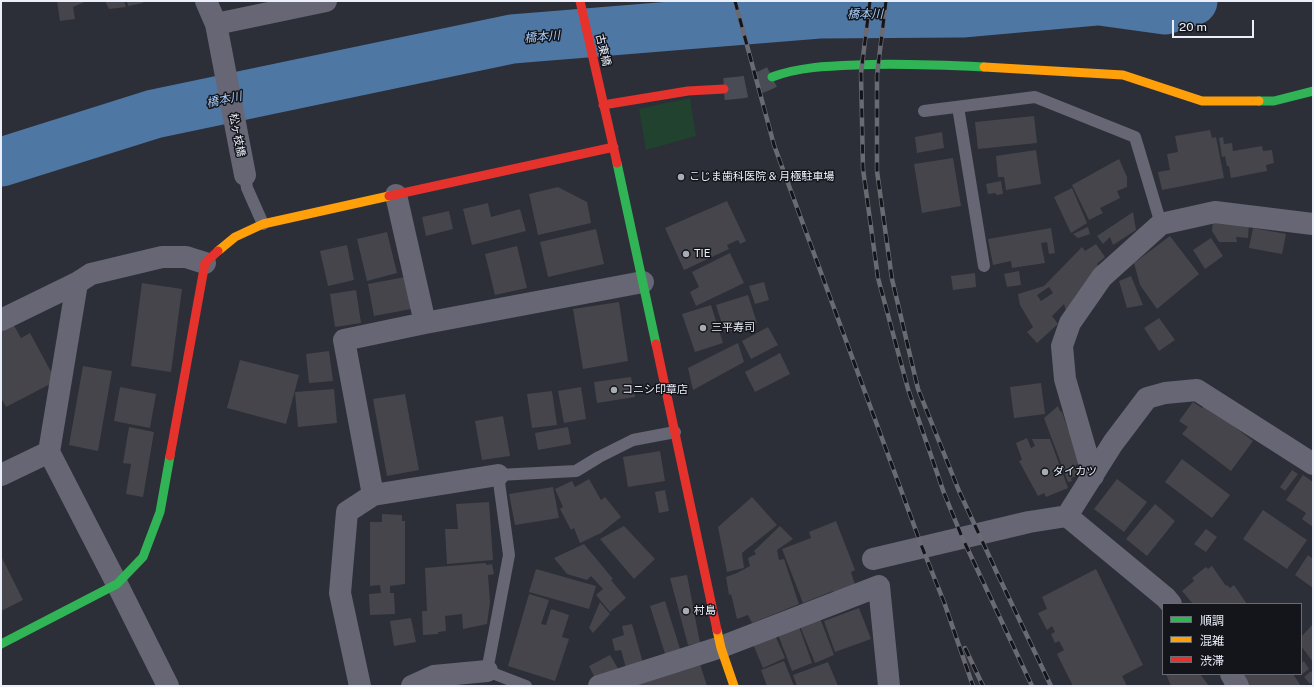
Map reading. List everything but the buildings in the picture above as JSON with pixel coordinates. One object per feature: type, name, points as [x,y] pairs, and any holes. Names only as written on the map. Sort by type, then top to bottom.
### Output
[{"type":"street","name":"松ヶ枝橋","points":[[206,1],[216,24],[245,175]]},
{"type":"street","points":[[216,24],[326,1]]},
{"type":"street","name":"古東橋","points":[[580,1],[644,282],[721,646],[734,686]]},
{"type":"street","points":[[772,77],[785,72],[819,66],[881,64],[958,66],[1123,76],[1202,101],[1274,101],[1313,91]]},
{"type":"street","points":[[603,105],[688,91],[724,89]]},
{"type":"street","points":[[1,644],[117,584],[143,558],[160,512],[206,263],[235,237],[263,224],[614,147]]},
{"type":"street","points":[[396,195],[426,323]]},
{"type":"street","points":[[1093,476],[1065,379],[1062,346],[1070,323],[1102,278],[1161,224],[1215,212],[1313,224]]},
{"type":"street","points":[[1,320],[77,283],[91,274],[162,257],[186,257],[206,263]]},
{"type":"street","points":[[373,495],[344,340],[644,282]]},
{"type":"street","points":[[77,283],[49,452],[168,686]]},
{"type":"street","points":[[872,559],[1022,524],[1068,516],[1113,444],[1147,398],[1166,393],[1197,390],[1313,464]]},
{"type":"street","points":[[1,475],[49,452]]},
{"type":"street","points":[[360,686],[340,593],[347,512],[373,495],[498,475]]},
{"type":"street","points":[[1068,516],[1170,603]]},
{"type":"street","points":[[599,686],[721,646],[879,586],[889,686]]},
{"type":"street","points":[[412,686],[434,676],[487,671]]},
{"type":"street","points":[[1232,675],[1238,686]]},
{"type":"lane","points":[[924,111],[1035,97],[1135,137],[1161,224]]},
{"type":"lane","points":[[958,107],[984,266]]},
{"type":"lane","points":[[245,175],[247,188],[263,224]]},
{"type":"lane","points":[[526,686],[487,671],[509,555],[498,475],[576,471],[599,457],[633,440],[675,432]]},
{"type":"green space","points":[[690,98],[696,136],[646,150],[639,109]]},
{"type":"waterway","name":"橋本川","points":[[1,162],[154,114],[512,39],[819,14],[962,13],[1096,1]]},
{"type":"waterway","name":"橋本川","points":[[1100,1],[1165,10],[1193,1]]},
{"type":"tunnel","points":[[724,89],[748,86],[760,83],[772,77]]},
{"type":"railway","points":[[735,1],[774,145],[922,547],[944,602],[973,686]]},
{"type":"railway","points":[[870,1],[861,73],[863,169],[878,278],[908,389],[944,493],[962,537],[1032,686]]},
{"type":"railway","points":[[886,1],[877,75],[877,171],[892,279],[918,389],[959,491],[1051,686]]},
{"type":"railway","points":[[965,648],[983,686]]},
{"type":"traffic: fast","points":[[772,77],[803,69],[872,64],[984,67]]},
{"type":"traffic: fast","points":[[1259,101],[1274,101],[1313,91]]},
{"type":"traffic: fast","points":[[617,163],[656,344]]},
{"type":"traffic: fast","points":[[1,644],[117,584],[143,557],[160,512],[170,456]]},
{"type":"traffic: slow","points":[[984,67],[1123,75],[1202,101],[1259,101]]},
{"type":"traffic: slow","points":[[218,251],[235,237],[263,224],[389,196]]},
{"type":"traffic: slow","points":[[717,630],[721,648],[734,686]]},
{"type":"traffic: jam","points":[[580,1],[617,163]]},
{"type":"traffic: jam","points":[[603,105],[688,91],[724,89]]},
{"type":"traffic: jam","points":[[389,196],[614,147]]},
{"type":"traffic: jam","points":[[170,456],[205,263],[218,251]]},
{"type":"traffic: jam","points":[[656,344],[717,630]]},
{"type":"place","name":"こじま歯科医院 & 月極駐車場","points":[[681,177]]},
{"type":"place","name":"TIE","points":[[686,254]]},
{"type":"place","name":"三平寿司","points":[[703,328]]},
{"type":"place","name":"コニシ印章店","points":[[614,390]]},
{"type":"place","name":"ダイカツ","points":[[1045,472]]},
{"type":"place","name":"村島","points":[[686,611]]}]
